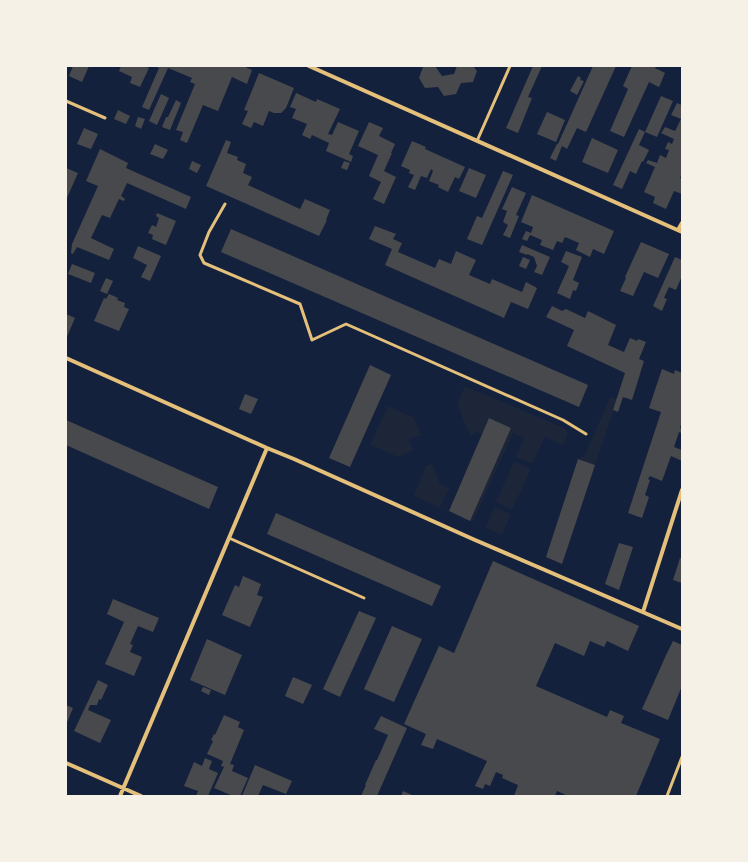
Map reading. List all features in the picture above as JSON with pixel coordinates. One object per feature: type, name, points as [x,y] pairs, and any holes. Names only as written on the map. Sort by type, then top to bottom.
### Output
[{"type":"street","points":[[309,66],[680,231],[682,222]]},
{"type":"street","points":[[66,358],[267,448],[682,629]]},
{"type":"street","points":[[120,796],[267,448]]},
{"type":"street","points":[[642,612],[682,490]]},
{"type":"street","points":[[66,763],[141,796]]},
{"type":"lane","points":[[477,141],[510,66]]},
{"type":"lane","points":[[66,100],[105,118]]},
{"type":"lane","points":[[225,204],[209,232],[200,255],[204,263],[300,304],[312,340],[346,324],[563,420],[586,434]]},
{"type":"lane","points":[[229,538],[364,598]]},
{"type":"lane","points":[[667,796],[682,757]]},
{"type":"shaded area","points":[[465,386],[564,428],[568,434],[563,445],[545,437],[532,464],[516,457],[524,438],[513,433],[473,522],[470,521],[511,428],[490,418],[482,435],[475,431],[472,436],[470,435],[457,404]]},
{"type":"shaded area","points":[[610,397],[617,399],[595,465],[580,459],[581,457],[584,457]]},
{"type":"shaded area","points":[[388,406],[414,418],[421,435],[409,439],[413,450],[398,457],[370,445]]},
{"type":"shaded area","points":[[514,461],[531,469],[512,510],[496,502]]},
{"type":"shaded area","points":[[432,464],[440,484],[449,488],[440,508],[414,496],[426,466]]},
{"type":"shaded area","points":[[494,507],[511,514],[502,535],[486,528]]},
{"type":"building","points":[[73,66],[89,66],[82,82],[69,76]]},
{"type":"building","points":[[121,66],[144,66],[149,68],[140,87],[130,83],[132,77],[119,71]]},
{"type":"building","points":[[154,66],[243,66],[252,70],[247,84],[232,77],[218,111],[203,105],[187,143],[180,140],[183,132],[176,130],[195,84],[190,82],[192,78],[168,68],[149,110],[142,107],[159,68]]},
{"type":"building","points":[[422,66],[435,66],[442,76],[454,74],[457,66],[473,66],[477,71],[473,82],[461,83],[456,94],[444,96],[438,87],[425,88],[419,78],[423,67]]},
{"type":"building","points":[[533,66],[542,66],[528,97],[532,98],[518,133],[506,128]]},
{"type":"building","points":[[593,66],[616,66],[586,132],[577,128],[567,149],[562,146],[556,161],[550,158],[558,144]]},
{"type":"building","points":[[632,66],[656,66],[655,68],[665,73],[659,87],[649,82],[624,137],[610,131],[628,89],[623,86]]},
{"type":"building","points":[[259,73],[294,88],[286,108],[281,113],[269,111],[263,126],[254,122],[251,128],[242,124],[248,111],[244,110]]},
{"type":"building","points":[[578,76],[581,78],[580,80],[584,81],[577,95],[570,91]]},
{"type":"building","points":[[296,93],[316,102],[317,99],[340,109],[328,134],[332,135],[338,122],[359,131],[349,154],[353,156],[351,162],[326,151],[329,143],[312,135],[310,139],[302,135],[307,124],[292,118],[296,109],[290,107]]},
{"type":"building","points":[[161,94],[169,98],[157,125],[149,121]]},
{"type":"building","points":[[661,96],[673,101],[657,137],[645,132]]},
{"type":"building","points":[[176,100],[181,103],[170,130],[162,127]]},
{"type":"building","points":[[677,103],[682,105],[682,174],[680,178],[682,179],[682,194],[674,191],[666,209],[653,203],[655,197],[644,192],[655,167],[646,163],[648,160],[657,163],[660,155],[666,158],[669,150],[665,149],[668,142],[672,144],[674,139],[661,133],[665,127],[675,131],[681,119],[671,115]]},
{"type":"building","points":[[118,110],[130,116],[126,124],[114,119]]},
{"type":"building","points":[[547,112],[565,120],[556,142],[537,134]]},
{"type":"building","points":[[138,117],[145,119],[141,129],[135,126]]},
{"type":"building","points":[[369,122],[383,128],[379,136],[395,144],[384,171],[396,177],[384,204],[373,199],[381,182],[369,176],[378,155],[358,146]]},
{"type":"building","points":[[84,128],[98,134],[91,149],[77,144]]},
{"type":"building","points":[[639,129],[645,132],[639,145],[649,150],[636,174],[630,171],[622,189],[613,185]]},
{"type":"building","points":[[592,138],[618,150],[608,173],[582,162]]},
{"type":"building","points":[[226,140],[231,142],[227,153],[238,157],[237,160],[246,164],[243,173],[252,177],[248,185],[300,209],[305,199],[330,210],[319,236],[206,186]]},
{"type":"building","points":[[412,141],[426,147],[425,149],[465,167],[459,179],[455,177],[448,192],[438,187],[439,185],[429,181],[433,171],[431,169],[427,178],[421,176],[415,190],[408,187],[414,175],[409,173],[410,170],[401,166]]},
{"type":"building","points":[[155,144],[168,150],[163,159],[150,154]]},
{"type":"building","points":[[100,149],[128,163],[126,168],[191,197],[186,209],[127,183],[121,196],[125,199],[124,201],[119,199],[110,218],[102,215],[91,238],[114,249],[109,260],[77,247],[73,254],[71,253],[72,244],[98,186],[86,181]]},
{"type":"building","points":[[192,161],[201,165],[197,173],[189,169]]},
{"type":"building","points":[[344,161],[350,163],[347,170],[341,168]]},
{"type":"building","points":[[66,168],[78,173],[66,200]]},
{"type":"building","points":[[469,168],[486,175],[476,198],[459,191]]},
{"type":"building","points":[[503,171],[513,175],[482,245],[467,239],[477,216],[482,218]]},
{"type":"building","points":[[512,187],[526,193],[516,215],[519,216],[510,238],[503,235],[508,225],[503,222],[507,211],[502,209]]},
{"type":"building","points":[[532,195],[614,231],[604,254],[593,249],[590,257],[576,250],[579,243],[565,237],[562,243],[557,241],[553,250],[540,245],[542,240],[530,235],[527,241],[522,239],[526,231],[531,233],[533,227],[521,222]]},
{"type":"building","points":[[157,213],[176,221],[166,245],[152,239],[153,235],[148,233],[152,225],[156,227],[159,218],[156,216]]},
{"type":"building","points":[[375,226],[396,234],[393,239],[402,243],[398,252],[435,268],[439,259],[451,264],[456,251],[476,260],[469,275],[490,284],[492,279],[522,292],[526,282],[537,288],[528,309],[511,302],[504,318],[385,265],[392,249],[369,239]]},
{"type":"building","points":[[231,229],[588,385],[579,407],[221,252]]},
{"type":"building","points":[[641,242],[669,254],[658,278],[644,272],[633,296],[620,291]]},
{"type":"building","points":[[522,245],[550,257],[542,275],[534,272],[537,266],[534,257],[519,252]]},
{"type":"building","points":[[138,246],[161,256],[150,281],[141,277],[147,265],[133,258]]},
{"type":"building","points":[[566,251],[582,257],[573,280],[579,283],[576,291],[573,290],[570,299],[557,293],[569,266],[561,262]]},
{"type":"building","points":[[523,257],[530,260],[526,269],[519,266]]},
{"type":"building","points":[[675,257],[682,260],[682,276],[676,290],[669,287],[664,298],[667,299],[662,311],[653,306]]},
{"type":"building","points":[[72,264],[95,273],[91,283],[68,274]]},
{"type":"building","points":[[106,278],[113,281],[107,294],[100,291]]},
{"type":"building","points":[[109,294],[118,298],[117,300],[125,303],[124,307],[129,309],[119,331],[94,321],[104,298],[106,299]]},
{"type":"building","points":[[552,306],[562,311],[566,309],[585,318],[588,311],[616,325],[608,345],[624,352],[630,338],[637,341],[638,339],[646,342],[639,359],[644,361],[632,400],[623,397],[618,412],[613,410],[625,373],[567,346],[574,330],[546,317]]},
{"type":"building","points":[[66,314],[75,318],[66,339]]},
{"type":"building","points":[[370,365],[391,375],[350,467],[329,458]]},
{"type":"building","points":[[662,369],[674,374],[675,370],[682,373],[682,421],[680,428],[682,429],[682,433],[679,432],[674,447],[682,450],[682,461],[671,456],[662,481],[650,476],[645,495],[649,497],[642,518],[628,513],[661,412],[649,408]]},
{"type":"building","points":[[245,394],[258,399],[251,414],[239,409]]},
{"type":"building","points":[[489,418],[511,428],[470,521],[449,511]]},
{"type":"building","points":[[66,420],[218,487],[209,509],[66,445]]},
{"type":"building","points":[[578,459],[595,465],[562,564],[546,557]]},
{"type":"building","points":[[276,513],[441,586],[432,606],[267,534]]},
{"type":"building","points":[[619,543],[633,547],[619,590],[605,584]]},
{"type":"building","points":[[680,558],[682,559],[682,583],[673,580]]},
{"type":"building","points":[[493,561],[639,626],[628,651],[607,641],[604,647],[590,641],[584,656],[555,643],[536,686],[607,717],[610,710],[624,716],[621,723],[660,739],[636,796],[568,796],[557,791],[555,796],[514,796],[518,785],[502,778],[503,775],[496,772],[490,786],[485,784],[483,789],[475,786],[487,761],[437,739],[433,749],[421,745],[426,734],[404,724],[439,646],[454,653]]},
{"type":"building","points":[[243,576],[261,584],[257,595],[263,597],[250,627],[222,615],[235,585],[239,587]]},
{"type":"building","points":[[113,599],[159,618],[153,632],[138,626],[130,644],[133,645],[130,652],[142,657],[134,676],[105,664],[124,622],[107,614]]},
{"type":"building","points":[[359,611],[376,618],[340,697],[323,689]]},
{"type":"building","points":[[392,626],[422,639],[394,702],[364,689]]},
{"type":"building","points":[[207,639],[242,655],[225,695],[190,680]]},
{"type":"building","points":[[673,641],[682,645],[682,686],[668,720],[642,709]]},
{"type":"building","points":[[293,677],[312,685],[303,704],[285,696]]},
{"type":"building","points":[[98,680],[108,685],[97,705],[90,705],[88,710],[111,720],[100,743],[74,731]]},
{"type":"building","points":[[203,687],[211,690],[209,695],[201,691]]},
{"type":"building","points":[[66,705],[73,708],[66,725]]},
{"type":"building","points":[[224,715],[240,722],[238,727],[244,730],[230,764],[234,765],[232,771],[248,778],[240,796],[233,796],[214,788],[224,767],[221,766],[223,761],[207,754],[213,741],[211,740],[214,734],[215,735]]},
{"type":"building","points":[[381,716],[407,728],[377,796],[361,796],[388,735],[374,729]]},
{"type":"building","points":[[205,758],[212,761],[209,769],[218,773],[208,796],[196,796],[198,791],[184,786],[194,762],[202,766]]},
{"type":"building","points":[[255,765],[292,781],[286,794],[263,785],[258,796],[242,796]]},
{"type":"building","points":[[403,791],[412,795],[412,796],[401,796]]}]
